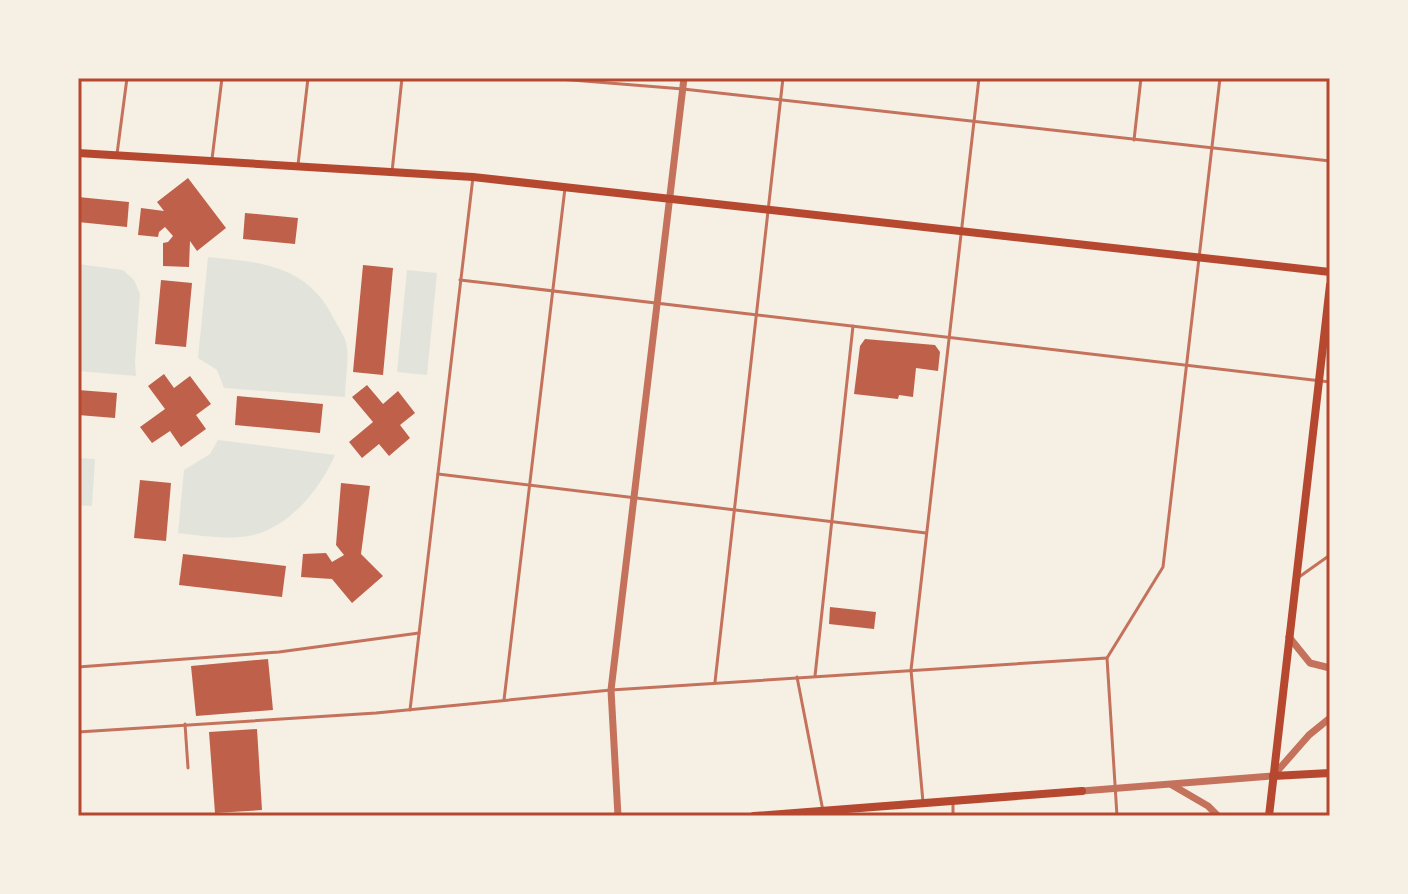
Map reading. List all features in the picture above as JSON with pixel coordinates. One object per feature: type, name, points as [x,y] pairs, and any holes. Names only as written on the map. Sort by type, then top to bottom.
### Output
[{"type":"main road","points":[[78,153],[212,159],[566,185],[1330,272]]},
{"type":"main road","points":[[1269,816],[1330,285]]},
{"type":"main road","points":[[1273,776],[1330,773]]},
{"type":"main road","points":[[754,816],[823,814],[1082,791]]},
{"type":"street","points":[[618,816],[611,690],[684,78]]},
{"type":"street","points":[[1289,637],[1310,663],[1330,668]]},
{"type":"street","points":[[1082,791],[1273,776],[1309,735],[1330,718]]},
{"type":"street","points":[[1170,784],[1208,806],[1218,816]]},
{"type":"lane","points":[[117,154],[127,78]]},
{"type":"lane","points":[[212,159],[222,78]]},
{"type":"lane","points":[[298,165],[308,78]]},
{"type":"lane","points":[[392,172],[402,78]]},
{"type":"lane","points":[[547,78],[683,89],[1330,161]]},
{"type":"lane","points":[[714,683],[783,78]]},
{"type":"lane","points":[[923,804],[911,670],[979,78]]},
{"type":"lane","points":[[1134,140],[1141,78]]},
{"type":"lane","points":[[1117,816],[1107,658],[1163,567],[1220,78]]},
{"type":"lane","points":[[410,710],[473,177]]},
{"type":"lane","points":[[504,700],[566,185]]},
{"type":"lane","points":[[460,280],[1330,382]]},
{"type":"lane","points":[[815,676],[853,326]]},
{"type":"lane","points":[[437,474],[926,533]]},
{"type":"lane","points":[[1296,579],[1330,555]]},
{"type":"lane","points":[[78,667],[279,652],[419,633]]},
{"type":"lane","points":[[78,732],[410,710],[611,690],[1107,658]]},
{"type":"lane","points":[[797,677],[823,814]]},
{"type":"lane","points":[[188,724],[188,768]]},
{"type":"lane","points":[[953,802],[953,816]]},
{"type":"lane","points":[[905,805],[905,816]]},
{"type":"shaded area","points":[[208,257],[264,265],[297,277],[311,287],[323,301],[346,344],[345,397],[224,388],[217,370],[198,358]]},
{"type":"shaded area","points":[[78,264],[123,270],[134,280],[140,294],[136,376],[78,371]]},
{"type":"shaded area","points":[[407,270],[437,273],[427,375],[397,372]]},
{"type":"shaded area","points":[[218,440],[335,455],[310,496],[272,528],[241,537],[178,533],[184,470],[210,454]]},
{"type":"shaded area","points":[[78,458],[95,459],[92,506],[78,505]]},
{"type":"building","points":[[188,178],[226,228],[197,251],[190,241],[189,267],[163,266],[163,243],[173,236],[165,227],[158,237],[138,235],[141,208],[164,211],[157,202]]},
{"type":"building","points":[[78,197],[129,202],[127,227],[78,222]]},
{"type":"building","points":[[245,213],[298,218],[295,244],[243,239]]},
{"type":"building","points":[[363,265],[393,268],[383,375],[353,372]]},
{"type":"building","points":[[161,280],[192,283],[186,347],[155,344]]},
{"type":"building","points":[[865,339],[935,345],[940,352],[938,371],[916,368],[913,397],[899,395],[898,399],[854,394],[860,346]]},
{"type":"building","points":[[164,374],[174,388],[190,376],[211,404],[196,415],[206,429],[181,447],[170,431],[152,443],[140,427],[165,409],[148,386]]},
{"type":"building","points":[[367,385],[383,404],[398,391],[415,413],[400,425],[410,438],[389,456],[379,444],[362,458],[349,442],[373,422],[352,397]]},
{"type":"building","points":[[78,390],[117,393],[115,418],[78,415]]},
{"type":"building","points":[[237,396],[323,404],[320,433],[235,425]]},
{"type":"building","points":[[140,480],[171,483],[166,541],[134,538]]},
{"type":"building","points":[[341,483],[370,486],[361,554],[383,576],[352,603],[332,579],[301,577],[303,554],[326,553],[332,562],[344,555],[336,545]]},
{"type":"building","points":[[183,554],[286,566],[282,597],[179,585]]},
{"type":"building","points":[[830,607],[876,612],[874,629],[829,624]]},
{"type":"building","points":[[268,659],[273,710],[196,716],[191,666]]},
{"type":"building","points":[[257,729],[262,810],[215,813],[209,732]]}]
